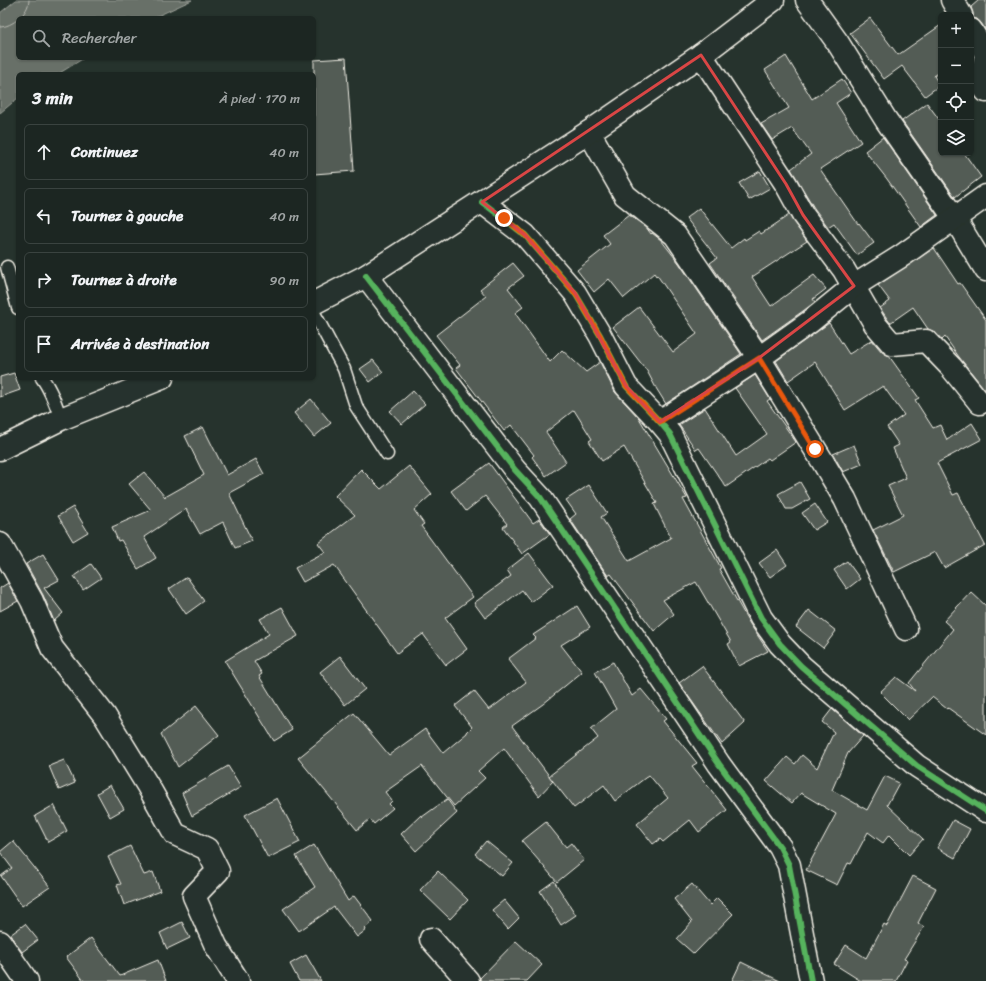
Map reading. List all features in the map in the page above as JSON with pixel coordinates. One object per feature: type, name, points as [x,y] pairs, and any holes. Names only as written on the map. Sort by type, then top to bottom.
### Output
[{"type":"main road","points":[[807,0],[838,44],[886,120],[955,219],[986,270]]},
{"type":"main road","points":[[952,0],[960,12]]},
{"type":"main road","points":[[316,302],[366,276],[589,132],[701,55],[767,2]]},
{"type":"main road","points":[[974,35],[986,54],[980,83],[986,91]]},
{"type":"main road","points":[[701,55],[786,184],[803,215],[844,270],[875,324],[892,344],[926,341],[951,367],[980,403]]},
{"type":"main road","points":[[589,132],[624,195],[675,235],[759,358],[845,499],[906,630]]},
{"type":"main road","points":[[660,422],[759,358],[854,286],[955,219],[986,196]]},
{"type":"main road","points":[[482,202],[525,235],[575,293],[600,335],[626,386],[670,434],[761,618],[780,644],[801,666],[917,766],[986,812]]},
{"type":"main road","points":[[366,276],[515,470],[540,497],[719,764],[780,847],[789,865],[812,981]]},
{"type":"main road","points":[[0,449],[61,419],[157,380]]},
{"type":"main road","points":[[0,544],[32,601],[52,648],[105,716],[148,786],[175,834],[207,849],[218,871],[194,896],[216,946],[238,981]]},
{"type":"main road","points":[[431,939],[468,981]]},
{"type":"main road","points":[[0,942],[27,981]]},
{"type":"lane","points":[[7,267],[16,301]]},
{"type":"lane","points":[[316,316],[344,369],[356,406],[387,454]]},
{"type":"lane","points":[[43,380],[53,396],[61,419]]},
{"type":"highlighted area","points":[[701,55],[786,184],[803,215],[854,286],[759,358],[660,422],[626,386],[575,293],[525,235],[482,202]]},
{"type":"water","points":[[16,0],[192,0],[157,16],[16,16],[16,60],[81,60],[61,72],[16,72],[16,100],[0,113],[0,13]]},
{"type":"building","points":[[979,0],[986,0],[986,30],[977,19],[974,18],[974,12],[972,12],[971,7]]},
{"type":"building","points":[[870,18],[898,55],[938,27],[938,73],[934,76],[938,82],[938,86],[925,96],[902,66],[884,79],[850,33]]},
{"type":"building","points":[[786,56],[812,99],[842,79],[851,93],[836,103],[861,142],[820,169],[858,224],[859,223],[874,243],[857,255],[834,223],[828,227],[814,208],[791,169],[811,154],[792,128],[772,140],[761,124],[789,108],[765,70]]},
{"type":"building","points":[[346,58],[354,171],[316,174],[316,72],[314,72],[314,60]]},
{"type":"building","points":[[927,103],[938,118],[938,156],[966,156],[981,177],[955,197],[902,121]]},
{"type":"building","points":[[883,137],[937,215],[921,227],[865,151]]},
{"type":"building","points":[[760,171],[770,188],[749,200],[739,183]]},
{"type":"building","points":[[699,208],[731,248],[744,238],[745,240],[759,231],[761,234],[789,215],[807,241],[752,277],[771,306],[814,275],[826,289],[813,299],[815,302],[762,340],[710,263],[717,258],[686,218]]},
{"type":"building","points":[[629,215],[646,227],[651,234],[652,233],[661,240],[679,263],[741,354],[666,404],[647,371],[613,327],[639,307],[673,352],[697,334],[657,275],[656,276],[654,273],[624,298],[609,279],[594,292],[577,270],[610,244],[603,235]]},
{"type":"building","points":[[934,248],[958,284],[960,283],[986,320],[986,391],[945,337],[942,340],[935,332],[928,329],[913,307],[890,323],[880,308],[890,301],[878,285]]},
{"type":"building","points":[[513,263],[524,276],[508,288],[523,307],[515,313],[550,362],[562,350],[586,372],[600,362],[615,392],[639,418],[687,498],[683,499],[721,568],[719,569],[750,624],[768,651],[739,666],[728,644],[731,642],[696,582],[663,600],[674,614],[654,631],[611,574],[608,576],[570,519],[576,514],[566,500],[589,485],[607,513],[601,517],[629,561],[671,538],[654,504],[657,503],[624,447],[602,461],[589,441],[592,439],[574,410],[546,432],[566,462],[546,476],[532,457],[534,455],[511,425],[504,431],[456,368],[460,365],[436,335],[486,296],[480,289]]},
{"type":"building","points":[[829,323],[849,354],[872,340],[882,352],[889,356],[919,398],[915,400],[933,428],[940,425],[947,440],[972,423],[982,439],[937,463],[953,495],[958,493],[985,545],[944,568],[935,552],[894,572],[873,530],[903,515],[888,486],[906,478],[893,448],[899,445],[887,427],[904,415],[883,386],[845,410],[815,362],[788,381],[776,361]]},
{"type":"building","points":[[373,360],[383,372],[370,382],[360,369]]},
{"type":"building","points":[[14,373],[20,390],[0,397],[0,377]]},
{"type":"building","points":[[755,375],[770,399],[767,401],[796,442],[770,460],[768,458],[726,487],[699,448],[696,450],[679,425],[705,408],[736,456],[767,434],[735,388]]},
{"type":"building","points":[[413,391],[425,404],[402,424],[390,411]]},
{"type":"building","points":[[311,399],[331,423],[314,437],[294,413]]},
{"type":"building","points":[[203,427],[227,475],[256,459],[264,474],[229,493],[252,541],[235,548],[223,522],[200,534],[186,509],[144,537],[156,558],[138,569],[121,540],[118,541],[112,527],[151,510],[129,484],[144,472],[165,497],[204,475],[185,436]]},
{"type":"building","points":[[854,445],[862,464],[843,472],[833,454]]},
{"type":"building","points":[[489,463],[533,523],[539,519],[550,534],[522,554],[503,527],[507,524],[485,496],[466,511],[451,491]]},
{"type":"building","points":[[409,466],[432,494],[414,510],[424,524],[421,526],[473,597],[445,618],[467,649],[446,665],[423,634],[397,653],[334,565],[303,582],[295,568],[325,552],[318,543],[355,515],[335,496],[361,469],[381,489]]},
{"type":"building","points":[[800,482],[810,499],[792,509],[786,509],[778,494]]},
{"type":"building","points":[[815,504],[827,522],[814,530],[802,513]]},
{"type":"building","points":[[73,507],[88,532],[73,541],[58,516]]},
{"type":"building","points":[[777,550],[787,565],[770,577],[759,563]]},
{"type":"building","points":[[529,553],[553,585],[531,602],[522,590],[485,618],[474,603],[511,576],[507,570]]},
{"type":"building","points":[[43,554],[59,580],[44,588],[63,613],[54,621],[43,595],[26,564]]},
{"type":"building","points":[[847,561],[860,579],[847,589],[834,570]]},
{"type":"building","points":[[91,564],[101,578],[83,590],[74,576]]},
{"type":"building","points":[[187,577],[204,601],[186,614],[169,589]]},
{"type":"building","points":[[8,583],[18,601],[0,611],[0,588]]},
{"type":"building","points":[[971,592],[986,606],[986,735],[932,697],[908,720],[880,692],[896,677],[915,691],[909,683],[953,629],[944,621]]},
{"type":"building","points":[[577,606],[590,627],[561,645],[582,672],[543,704],[512,726],[553,781],[539,796],[504,748],[478,771],[485,778],[454,806],[422,766],[385,792],[392,801],[389,804],[393,808],[374,824],[370,819],[357,830],[298,758],[354,713],[389,755],[425,729],[443,753],[472,727],[455,706],[474,691],[489,710],[526,682],[508,659],[536,638],[533,635]]},
{"type":"building","points":[[282,607],[298,636],[254,661],[262,674],[259,676],[292,730],[274,741],[225,661],[269,634],[260,619]]},
{"type":"building","points":[[809,610],[836,631],[823,648],[796,627]]},
{"type":"building","points":[[340,656],[365,689],[345,705],[320,672]]},
{"type":"building","points":[[613,662],[632,696],[641,689],[666,719],[663,721],[697,763],[692,766],[727,810],[699,832],[690,820],[663,842],[660,839],[653,844],[637,824],[668,798],[649,775],[615,801],[604,785],[574,808],[549,776],[598,738],[591,729],[616,709],[595,672]]},
{"type":"building","points":[[702,666],[745,723],[722,744],[679,683]]},
{"type":"building","points":[[196,706],[219,735],[178,767],[161,734]]},
{"type":"building","points":[[832,709],[863,736],[848,753],[832,790],[867,810],[885,776],[899,783],[887,805],[923,839],[909,855],[889,835],[883,843],[868,832],[851,864],[848,863],[837,885],[806,870],[836,814],[801,793],[792,803],[766,781],[787,757],[795,764],[802,755],[817,768],[834,732],[822,722]]},
{"type":"building","points":[[64,760],[75,783],[59,790],[49,766]]},
{"type":"building","points":[[228,766],[241,787],[192,816],[182,793]]},
{"type":"building","points":[[110,785],[124,809],[110,817],[97,793]]},
{"type":"building","points":[[277,798],[300,842],[268,858],[245,815]]},
{"type":"building","points":[[447,799],[457,813],[416,851],[401,834],[421,815],[422,817]]},
{"type":"building","points":[[54,805],[67,831],[48,842],[35,816]]},
{"type":"building","points":[[953,820],[970,829],[955,858],[937,848]]},
{"type":"building","points":[[546,822],[566,847],[571,843],[584,860],[557,882],[522,841]]},
{"type":"building","points":[[13,841],[50,887],[22,906],[1,876],[12,868],[0,852]]},
{"type":"building","points":[[486,841],[513,863],[502,876],[475,854]]},
{"type":"building","points":[[314,845],[348,901],[354,896],[373,921],[365,928],[366,930],[357,937],[334,907],[299,931],[283,909],[315,887],[296,856]]},
{"type":"building","points":[[130,846],[144,875],[153,872],[160,891],[124,905],[117,885],[121,884],[108,857]]},
{"type":"building","points":[[438,871],[468,900],[450,919],[420,890]]},
{"type":"building","points":[[913,876],[936,888],[918,923],[924,927],[904,959],[907,960],[896,981],[861,981],[834,964],[846,945],[866,958],[884,924],[887,926]]},
{"type":"building","points":[[554,881],[576,915],[561,925],[540,891]]},
{"type":"building","points":[[692,884],[710,905],[717,898],[733,914],[694,954],[677,939],[692,922],[674,899]]},
{"type":"building","points":[[504,900],[519,918],[508,929],[492,910]]},
{"type":"building","points":[[182,922],[190,938],[167,949],[160,933]]},
{"type":"building","points":[[25,924],[38,940],[22,952],[10,935]]},
{"type":"building","points":[[91,938],[120,976],[158,960],[166,981],[84,981],[66,957]]},
{"type":"building","points":[[516,941],[542,965],[527,981],[480,981],[480,978]]},
{"type":"building","points":[[306,955],[321,981],[299,981],[290,964]]},
{"type":"building","points":[[741,962],[780,981],[732,981]]},
{"type":"cycle path","points":[[482,202],[525,235],[575,293],[600,335],[626,386],[670,434],[761,618],[780,644],[801,666],[917,766],[986,811]]},
{"type":"cycle path","points":[[366,276],[515,470],[540,497],[719,764],[780,847],[789,865],[811,981]]},
{"type":"route","points":[[504,218],[525,235],[575,293],[600,335],[626,386],[660,422],[759,358],[815,449]]}]
